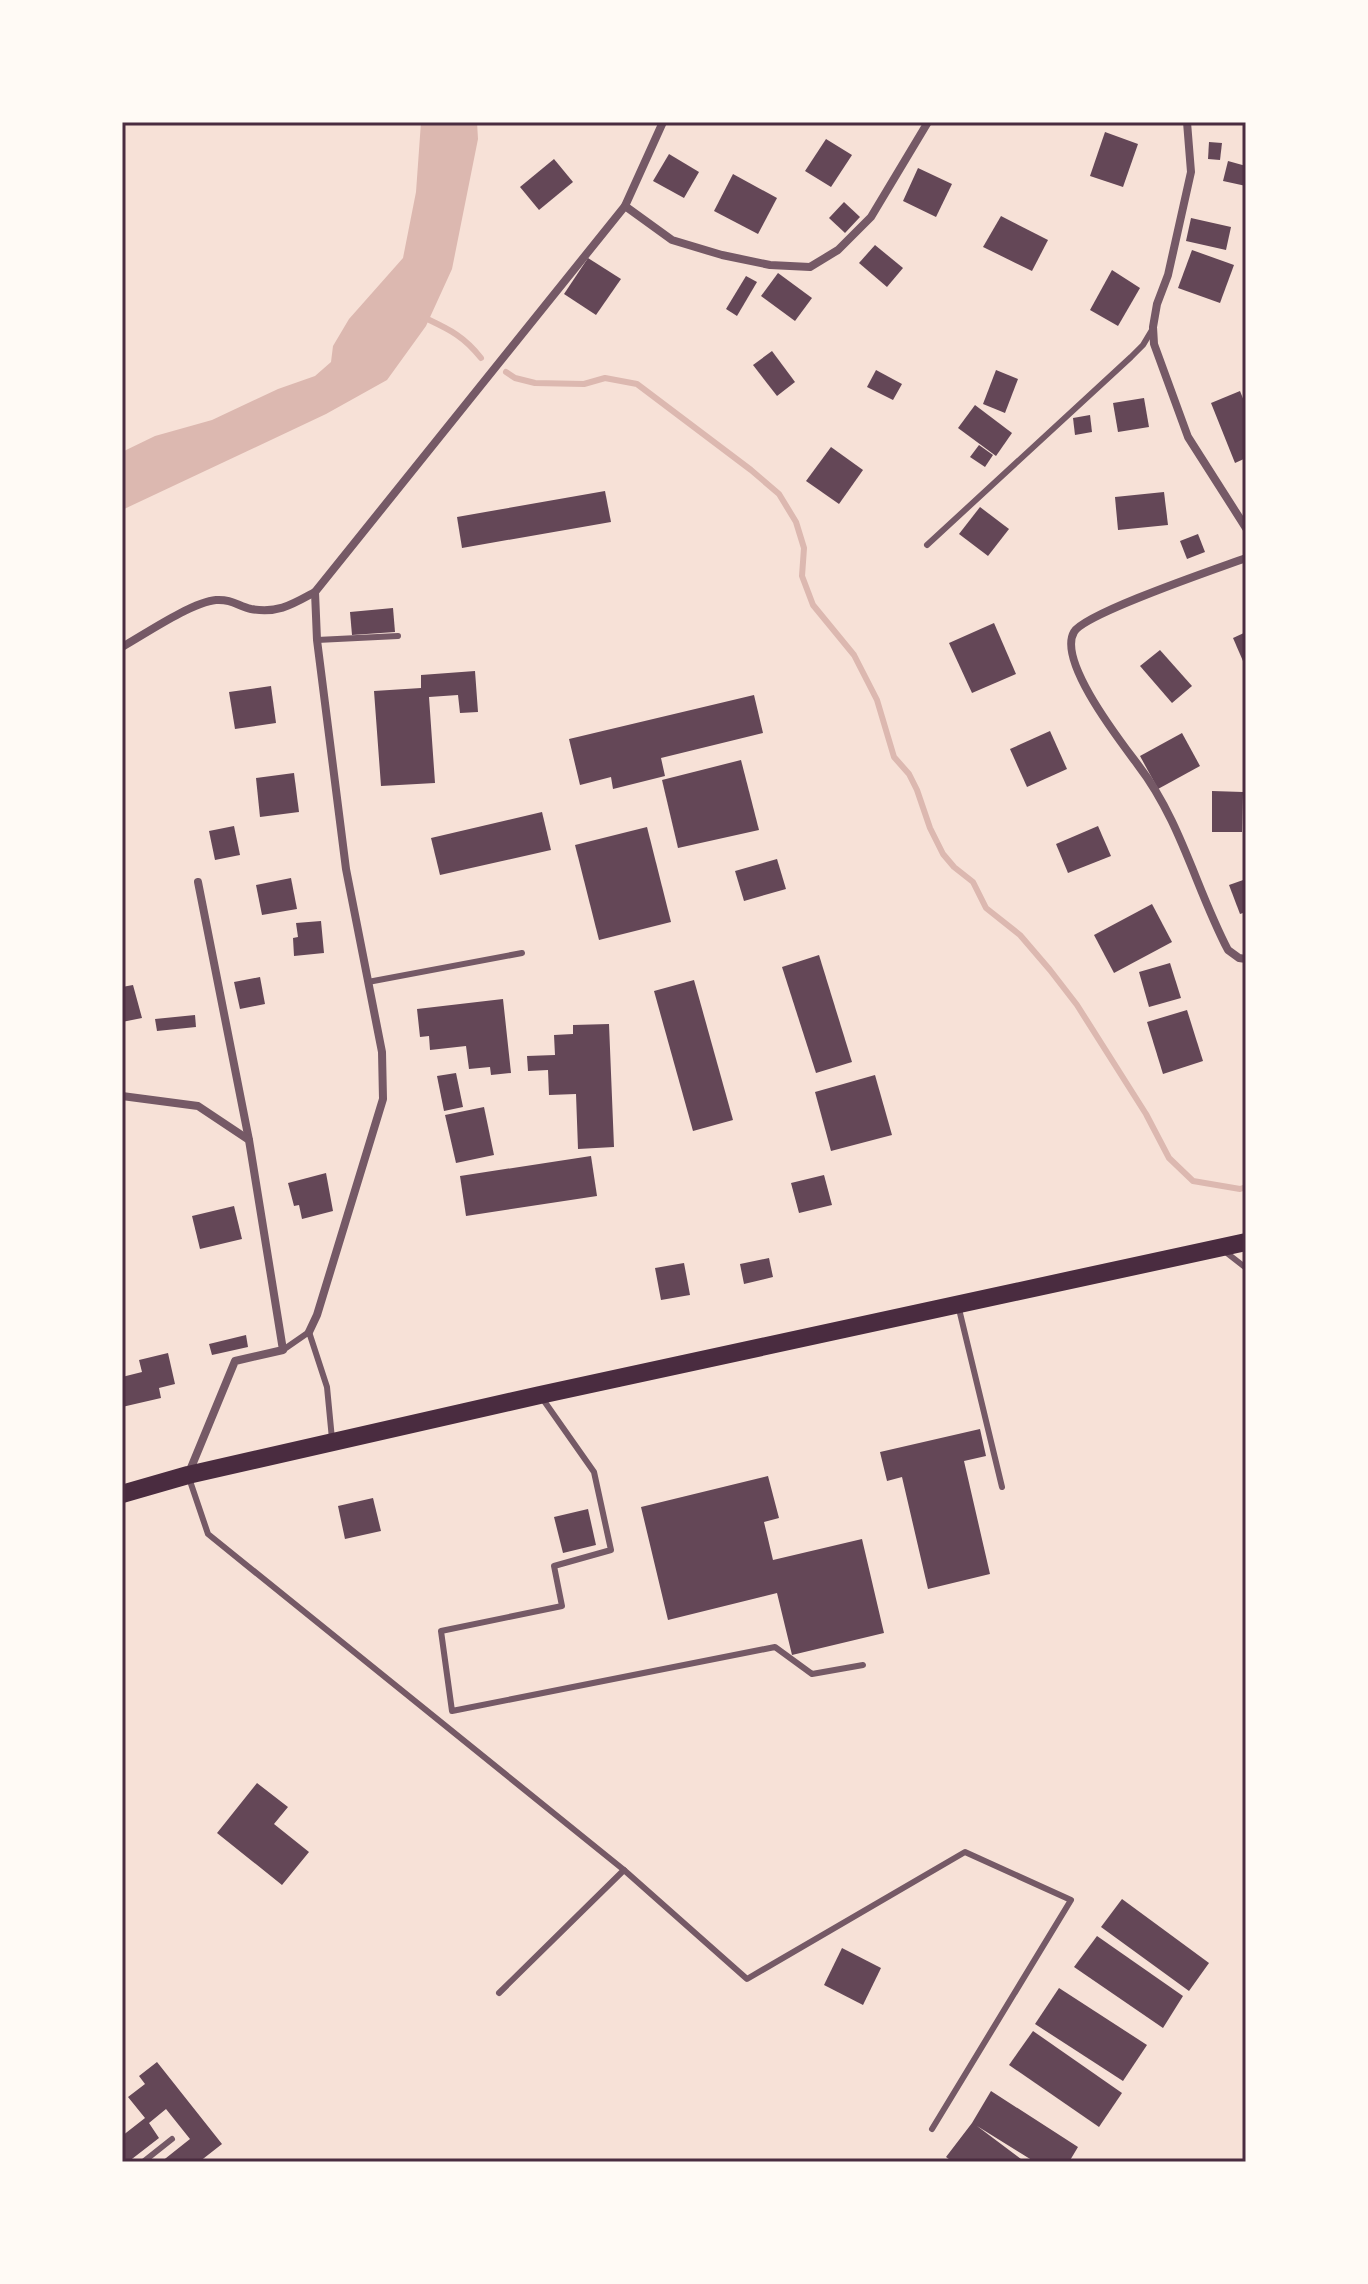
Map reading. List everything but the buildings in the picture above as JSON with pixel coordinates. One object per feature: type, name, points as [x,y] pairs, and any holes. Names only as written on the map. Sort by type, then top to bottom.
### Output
[{"type":"main road","points":[[122,1494],[188,1475],[540,1395],[1246,1242]]},
{"type":"street","points":[[122,647],[194,607],[213,600],[232,600],[250,609],[284,609],[315,592],[625,206],[663,122]]},
{"type":"street","points":[[625,206],[672,240],[770,265],[810,267],[838,250],[871,217],[928,122]]},
{"type":"street","points":[[1187,122],[1191,172],[1168,275],[1157,304],[1154,344],[1188,437],[1246,528]]},
{"type":"street","points":[[1246,558],[1123,605],[1074,630],[1072,639],[1076,669],[1102,716],[1147,775],[1167,808],[1228,950],[1246,959]]},
{"type":"street","points":[[309,1332],[383,1099],[382,1052],[346,869],[317,640],[315,592]]},
{"type":"street","points":[[188,1475],[235,1361],[283,1350],[249,1140],[198,882]]},
{"type":"street","points":[[122,1096],[198,1106],[249,1140]]},
{"type":"lane","points":[[927,545],[1131,357],[1143,345],[1153,327]]},
{"type":"lane","points":[[317,640],[398,636]]},
{"type":"lane","points":[[368,982],[522,953]]},
{"type":"lane","points":[[1220,1247],[1246,1268]]},
{"type":"lane","points":[[958,1305],[1002,1487]]},
{"type":"lane","points":[[283,1350],[309,1332],[327,1387],[332,1443]]},
{"type":"lane","points":[[540,1395],[594,1472],[611,1550],[554,1566],[562,1606],[441,1631],[452,1711],[775,1647],[812,1674],[863,1665]]},
{"type":"lane","points":[[188,1475],[208,1534],[624,1870],[747,1979],[965,1852],[1071,1900],[932,2129]]},
{"type":"lane","points":[[499,1993],[624,1870]]},
{"type":"lane","points":[[143,2162],[172,2139]]},
{"type":"shaded area","points":[[421,122],[477,122],[478,139],[452,269],[426,326],[387,380],[326,414],[122,510],[122,452],[155,436],[212,420],[278,389],[315,376],[331,362],[333,346],[349,319],[403,258],[416,192]]},
{"type":"waterway","points":[[423,317],[461,338],[481,358]]},
{"type":"waterway","points":[[506,372],[515,378],[535,383],[584,384],[605,378],[637,384],[779,494],[796,522],[804,548],[802,576],[813,605],[854,655],[877,700],[894,757],[909,774],[943,854],[973,882],[986,908],[1020,935],[1077,1005],[1146,1114],[1169,1158],[1193,1181],[1240,1189],[1246,1187]]}]
